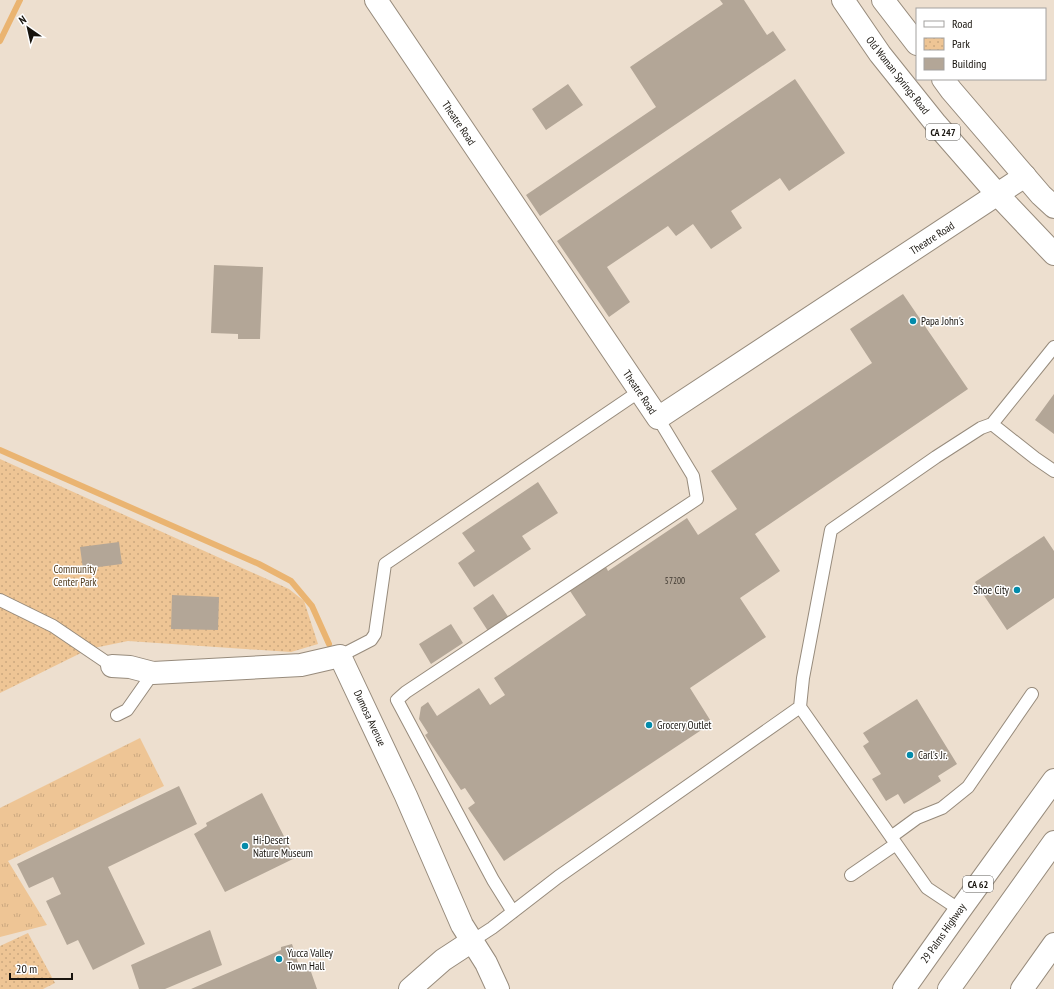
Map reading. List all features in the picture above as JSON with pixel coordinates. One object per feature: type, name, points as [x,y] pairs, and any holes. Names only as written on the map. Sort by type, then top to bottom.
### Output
[{"type":"street","name":"Theatre Road","points":[[376,0],[658,418],[1025,176]]},
{"type":"street","name":"Old Woman Springs Road","points":[[844,0],[880,54],[936,124],[998,195],[1054,254]]},
{"type":"street","points":[[883,0],[916,43]]},
{"type":"street","name":"CA 247","points":[[944,80],[1025,176],[1054,207]]},
{"type":"street","points":[[112,666],[130,667],[153,673],[301,665],[340,656]]},
{"type":"street","name":"Dumosa Avenue","points":[[340,656],[406,796],[462,925],[486,963],[498,989]]},
{"type":"street","name":"29 Palms Highway","points":[[904,989],[1054,780]]},
{"type":"street","points":[[953,987],[1054,842]]},
{"type":"street","points":[[410,989],[443,960],[472,941]]},
{"type":"street","points":[[1029,986],[1054,944]]},
{"type":"lane","points":[[960,910],[927,888],[800,707],[803,678],[831,530],[936,457],[981,428],[992,424],[1054,347]]},
{"type":"lane","points":[[340,656],[371,640],[375,634],[385,564],[640,391]]},
{"type":"lane","points":[[513,912],[493,880],[397,700],[406,692],[697,499],[693,476],[658,418]]},
{"type":"lane","points":[[992,424],[1054,471]]},
{"type":"lane","points":[[0,600],[53,626],[112,666]]},
{"type":"lane","points":[[117,715],[127,710],[153,673]]},
{"type":"lane","points":[[851,875],[917,818],[942,808],[968,787],[1032,694]]},
{"type":"lane","points":[[472,941],[492,928],[558,877],[800,707]]},
{"type":"green space","name":"Community Center Park","points":[[0,459],[289,589],[304,601],[318,644],[291,652],[128,641],[89,649],[0,693]]},
{"type":"green space","points":[[140,738],[164,786],[8,861],[47,925],[0,937],[0,808]]},
{"type":"green space","points":[[28,933],[55,983],[43,989],[0,989],[0,946]]},
{"type":"building","points":[[720,0],[744,0],[767,35],[773,31],[786,50],[540,216],[526,195],[656,107],[630,67],[723,4]]},
{"type":"building","points":[[795,79],[845,153],[789,191],[780,178],[731,211],[742,228],[711,249],[693,224],[676,236],[668,226],[607,267],[630,302],[609,317],[557,241]]},
{"type":"building","points":[[568,84],[583,105],[546,130],[532,109]]},
{"type":"building","points":[[214,265],[263,267],[260,339],[238,339],[238,334],[211,333]]},
{"type":"building","points":[[903,294],[968,389],[755,534],[780,571],[740,598],[766,637],[690,688],[712,723],[504,861],[468,808],[475,803],[465,788],[461,790],[425,735],[428,733],[419,719],[421,707],[428,702],[437,716],[479,688],[490,705],[505,695],[494,678],[586,615],[570,591],[606,567],[608,571],[687,518],[698,535],[737,509],[711,471],[872,363],[850,329]]},
{"type":"building","points":[[1054,394],[1054,434],[1035,420]]},
{"type":"building","points":[[538,482],[558,513],[522,536],[531,549],[474,587],[458,563],[475,551],[462,533]]},
{"type":"building","name":"Shoe City","points":[[1044,536],[1054,551],[1054,598],[1007,630],[975,582]]},
{"type":"building","points":[[119,542],[122,564],[83,569],[80,547]]},
{"type":"building","points":[[493,594],[509,618],[488,631],[473,608]]},
{"type":"building","points":[[172,595],[219,597],[218,630],[171,629]]},
{"type":"building","points":[[451,624],[463,643],[431,664],[419,644]]},
{"type":"building","name":"Carl's Jr.","points":[[917,699],[957,764],[938,776],[941,781],[904,804],[898,794],[886,801],[872,779],[881,774],[863,746],[869,742],[863,733]]},
{"type":"building","points":[[179,786],[197,824],[108,867],[145,944],[93,970],[78,940],[67,945],[46,901],[61,894],[53,877],[29,888],[17,864]]},
{"type":"building","name":"Hi-Desert Nature Museum","points":[[262,793],[295,858],[225,892],[194,834],[207,826],[206,823]]},
{"type":"building","points":[[210,930],[222,965],[165,989],[139,989],[131,965]]},
{"type":"building","name":"Yucca Valley Town Hall","points":[[292,944],[301,972],[310,969],[317,989],[191,989],[281,950],[281,947]]},
{"type":"waterway","points":[[0,41],[20,0]]},
{"type":"waterway","points":[[0,450],[259,564],[291,581],[312,606],[329,644]]},
{"type":"place","name":"Papa John's","points":[[913,321]]},
{"type":"place","name":"Shoe City","points":[[1017,590]]},
{"type":"place","name":"Grocery Outlet","points":[[649,725]]},
{"type":"place","name":"Carl's Jr.","points":[[910,755]]},
{"type":"place","name":"Hi-Desert Nature Museum","points":[[245,846]]},
{"type":"place","name":"Yucca Valley Town Hall","points":[[279,959]]}]
